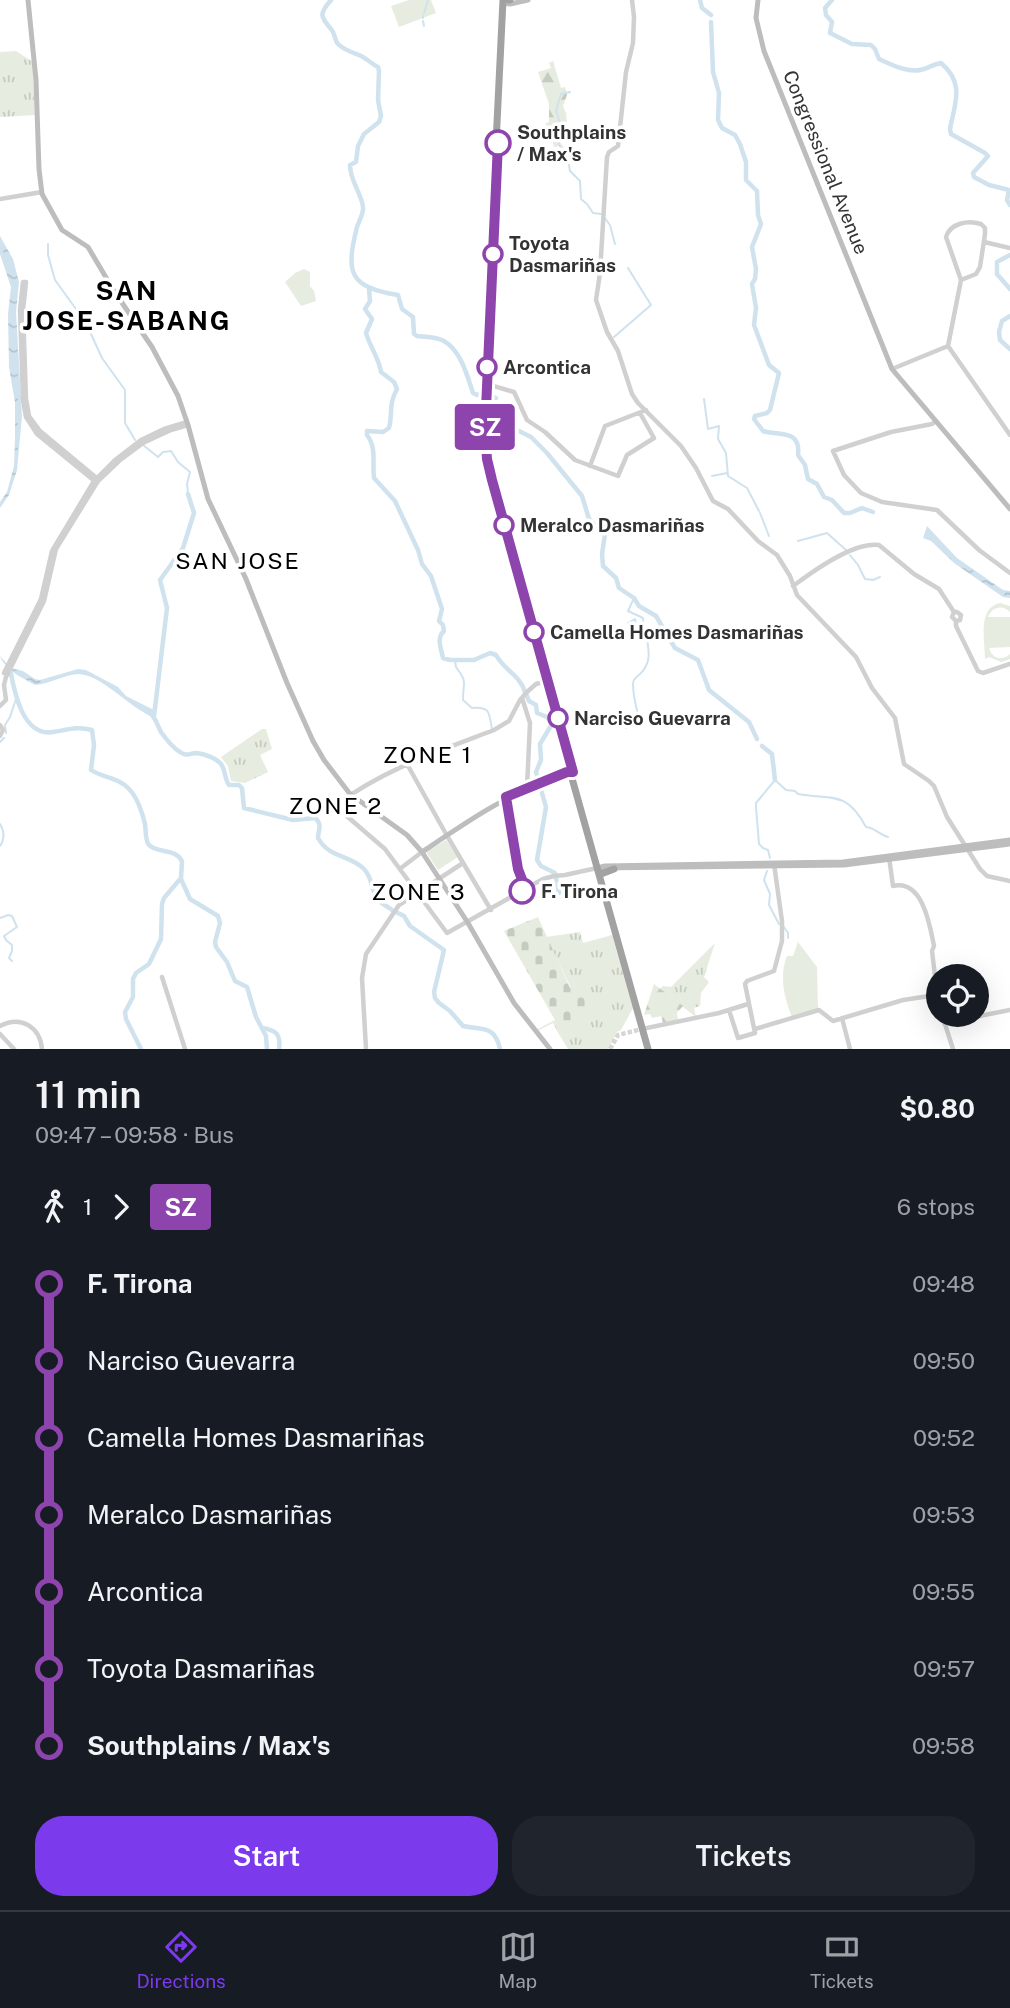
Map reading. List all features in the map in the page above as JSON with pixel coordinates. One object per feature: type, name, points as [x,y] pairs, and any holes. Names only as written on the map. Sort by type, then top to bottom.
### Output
[{"type":"highway","points":[[485,391],[507,1]]},
{"type":"highway","points":[[507,1],[482,431],[486,467],[649,1049]]},
{"type":"highway","points":[[599,870],[614,869]]},
{"type":"main road","points":[[28,0],[36,79],[42,193],[61,228],[88,247],[114,291],[139,325],[178,396],[208,499],[246,579],[292,697],[318,751],[350,794],[403,832],[422,852],[514,1003],[550,1049]]},
{"type":"main road","points":[[507,1],[528,0]]},
{"type":"main road","name":"Congressional Avenue","points":[[758,0],[756,18],[764,51],[893,369],[1010,507]]},
{"type":"main road","points":[[422,852],[506,797],[571,771]]},
{"type":"main road","points":[[614,869],[831,864],[889,859],[1010,842]]},
{"type":"main road","points":[[599,870],[774,865]]},
{"type":"street","points":[[632,0],[633,43],[626,72],[618,146],[609,152],[607,157],[600,273],[596,297],[632,394],[681,446],[713,501],[728,509],[758,541],[777,555],[790,576],[797,595],[858,660],[872,688],[895,718],[904,765],[934,786],[941,807],[982,875],[1010,882]]},
{"type":"street","points":[[0,199],[42,193]]},
{"type":"street","points":[[961,280],[978,272],[985,228],[975,222],[953,226],[946,233],[945,239],[961,280],[948,346],[1010,435]]},
{"type":"street","points":[[984,242],[1010,248]]},
{"type":"street","points":[[23,282],[26,282],[23,310],[29,416],[34,426],[96,480],[37,434],[26,417],[23,405],[20,310],[23,282]]},
{"type":"street","points":[[893,369],[948,346]]},
{"type":"street","points":[[485,391],[514,393],[527,420],[545,432],[575,460],[618,476],[626,455],[654,438],[640,413]]},
{"type":"street","points":[[590,467],[605,426],[646,410]]},
{"type":"street","points":[[936,421],[833,451],[844,475],[865,495],[882,502],[934,509],[979,550],[1010,573]]},
{"type":"street","points":[[1,705],[6,698],[3,677],[41,600],[52,551],[96,480],[122,453],[142,441],[188,424]]},
{"type":"street","points":[[793,586],[824,563],[866,545],[884,547],[914,574],[939,589],[954,612],[959,612],[962,616],[956,621],[956,626],[978,671],[983,673],[1010,664]]},
{"type":"street","points":[[546,681],[532,687],[510,719],[494,730],[407,764],[350,794],[335,806],[385,849],[446,933],[543,879],[599,870]]},
{"type":"street","points":[[522,698],[530,723],[527,788]]},
{"type":"street","points":[[0,725],[3,730],[0,736]]},
{"type":"street","points":[[407,764],[491,910]]},
{"type":"street","points":[[506,797],[518,869],[526,890]]},
{"type":"street","points":[[401,868],[422,852]]},
{"type":"street","points":[[889,859],[893,886],[901,885],[910,890],[926,910],[934,946],[933,964]]},
{"type":"street","points":[[366,1049],[362,967],[366,954],[397,907],[463,863]]},
{"type":"street","points":[[729,1011],[738,1038],[755,1033],[744,987],[746,982],[775,970],[782,943],[774,865]]},
{"type":"street","points":[[162,977],[184,1049]]},
{"type":"street","points":[[755,1029],[819,1010],[833,1021],[907,999],[926,996]]},
{"type":"street","points":[[646,1031],[748,1004]]},
{"type":"street","points":[[989,1014],[1010,1010]]},
{"type":"street","points":[[842,1018],[850,1049]]},
{"type":"street","points":[[0,1026],[11,1021],[27,1024],[34,1028],[43,1049]]},
{"type":"street","points":[[945,1027],[953,1049]]},
{"type":"street","points":[[0,1034],[14,1049]]},
{"type":"green space","points":[[409,0],[431,0],[436,13],[399,27],[391,6]]},
{"type":"green space","points":[[16,51],[33,62],[35,115],[0,117],[0,52]]},
{"type":"green space","points":[[553,61],[561,88],[565,87],[567,95],[563,106],[567,124],[564,125],[566,139],[560,142],[569,155],[567,156],[559,146],[554,147],[552,139],[542,135],[540,128],[549,122],[549,104],[538,72],[551,68],[549,63]]},
{"type":"green space","points":[[304,269],[310,272],[310,286],[316,301],[301,306],[285,282]]},
{"type":"green space","points":[[1000,603],[1010,606],[1010,612],[998,608],[988,617],[1010,617],[1010,647],[989,648],[997,658],[1010,654],[1010,659],[1001,662],[989,657],[985,659],[984,635],[988,611]]},
{"type":"green space","points":[[262,729],[266,729],[272,749],[260,755],[268,772],[245,783],[231,781],[228,766],[221,757]]},
{"type":"green space","points":[[446,840],[458,857],[438,870],[426,852]]},
{"type":"green space","points":[[538,917],[570,988],[577,983],[590,1003],[560,1036],[553,1023],[536,1030],[555,1020],[504,931]]},
{"type":"green space","points":[[580,932],[583,943],[612,935],[633,1008],[608,1049],[568,1049],[560,1036],[589,1003],[571,988],[546,937]]},
{"type":"green space","points":[[798,942],[817,967],[818,1009],[792,1017],[785,994],[783,971],[787,956],[793,956]]},
{"type":"green space","points":[[715,943],[704,977],[709,982],[701,993],[700,1006],[694,1008],[696,1017],[660,989],[663,986],[671,987]]},
{"type":"green space","points":[[654,984],[683,1006],[677,1013],[678,1020],[663,1023],[661,1016],[652,1018],[650,1014],[644,1015]]},
{"type":"water","points":[[0,236],[13,259],[19,282],[16,312],[22,416],[17,470],[9,495],[0,508],[14,466],[15,403],[9,367],[8,314],[11,287],[0,254]]},
{"type":"water","points":[[927,526],[957,558],[1003,590],[1010,591],[1010,598],[1003,597],[954,563],[931,541],[923,538]]},
{"type":"water","points":[[0,656],[11,668],[40,680],[78,669],[86,670],[118,687],[126,696],[154,710],[153,717],[106,685],[87,676],[72,675],[35,685],[10,669]]},
{"type":"waterway","points":[[331,0],[322,15],[338,44],[378,67],[379,71],[378,100],[381,116],[379,122],[364,134],[358,146],[356,162],[350,165],[363,209],[353,243],[352,267],[355,276],[370,288],[398,295],[402,309],[413,317],[414,334],[441,340],[450,345],[463,364],[473,393],[482,393]]},
{"type":"waterway","points":[[424,13],[428,0]]},
{"type":"waterway","points":[[700,0],[702,8],[711,15]]},
{"type":"waterway","points":[[832,0],[825,8],[826,15],[832,22],[830,33],[852,44],[871,45],[879,59],[901,68],[918,70],[941,63],[948,71],[956,86],[951,134],[988,156],[973,173],[974,177],[989,185],[1009,190],[1007,200],[1010,205]]},
{"type":"waterway","points":[[423,21],[424,26]]},
{"type":"waterway","points":[[711,22],[713,72],[719,93],[718,120],[722,128],[735,135],[740,144],[746,162],[746,180],[757,191],[761,224],[752,247],[756,269],[752,284],[756,308],[754,325],[769,365],[779,373],[770,410],[755,416],[754,419],[763,431],[788,435],[796,441],[798,455],[805,465],[808,479],[817,484],[824,497],[832,500],[844,513],[862,508],[873,512]]},
{"type":"waterway","points":[[570,92],[560,96],[556,111],[561,125],[555,136],[563,152],[567,154],[570,171],[580,181],[581,199],[593,213],[601,214]]},
{"type":"waterway","points":[[604,217],[610,225],[615,244]]},
{"type":"waterway","points":[[48,244],[55,280],[86,323],[102,358],[125,390],[125,423],[135,440]]},
{"type":"waterway","points":[[1010,255],[997,262],[997,274],[1010,289]]},
{"type":"waterway","points":[[614,337],[651,305],[628,268]]},
{"type":"waterway","points":[[369,289],[370,301],[365,309],[372,319],[366,333],[381,372],[394,382],[397,389],[389,428],[383,432],[367,431],[373,450],[374,478],[395,501],[422,564],[431,576],[442,609],[439,621],[444,631],[440,637],[440,647],[443,658],[450,660]]},
{"type":"waterway","points":[[1010,316],[1002,321],[999,332],[1000,340],[1010,349]]},
{"type":"waterway","points":[[487,394],[496,398],[490,409],[492,412],[506,413],[511,427],[531,437],[582,496],[589,519],[605,534],[603,566],[616,578],[619,588],[634,598],[639,606],[656,616],[675,648],[698,660],[709,690],[749,722],[757,739]]},
{"type":"waterway","points":[[704,399],[708,429],[719,426],[718,439],[726,453],[728,476],[747,488],[759,511]]},
{"type":"waterway","points":[[143,445],[158,457],[163,452],[171,451],[178,462],[190,472],[188,494]]},
{"type":"waterway","points":[[712,476],[727,473]]},
{"type":"waterway","points":[[154,716],[167,608],[160,580],[183,548],[194,513],[188,494]]},
{"type":"waterway","points":[[760,513],[769,536]]},
{"type":"waterway","points":[[798,541],[827,533],[846,550]]},
{"type":"waterway","points":[[850,555],[865,579],[880,577]]},
{"type":"waterway","points":[[626,728],[633,715],[638,713],[633,682],[645,668],[649,656],[647,639],[630,629],[628,623],[635,619],[636,625],[644,630],[643,618],[628,611],[634,598]]},
{"type":"waterway","points":[[452,660],[474,660],[490,653],[496,655],[523,686],[525,692]]},
{"type":"waterway","points":[[455,660],[463,679],[463,700],[472,708],[486,710],[492,729]]},
{"type":"waterway","points":[[10,669],[17,699],[27,720],[42,732],[77,728],[92,730],[94,745],[91,770],[129,789],[141,810],[149,845],[175,854],[182,861],[181,878],[162,904],[161,939],[149,964],[136,973],[133,979],[133,997],[125,1012],[141,1049]]},
{"type":"waterway","points":[[526,694],[529,701],[536,705],[537,713],[547,717],[552,724],[540,744],[541,760],[536,772],[546,807],[537,860],[541,866],[555,873],[559,893]]},
{"type":"waterway","points":[[6,733],[5,725],[16,699]]},
{"type":"waterway","points":[[150,713],[163,735],[177,750],[185,754],[207,755],[221,764],[229,785],[239,785],[242,788],[244,808],[293,820],[315,818],[319,825],[318,838],[323,845],[364,869],[378,900],[392,910]]},
{"type":"waterway","points":[[0,742],[4,738]]},
{"type":"waterway","points":[[762,746],[772,754],[775,780]]},
{"type":"waterway","points":[[770,858],[768,850],[759,844],[756,803],[775,780],[786,790],[798,794],[829,797],[845,802],[859,815],[866,827],[888,837]]},
{"type":"waterway","points":[[0,824],[3,835],[0,846]]},
{"type":"waterway","points":[[767,871],[764,880],[770,894],[769,905],[779,924]]},
{"type":"waterway","points":[[181,879],[190,899],[218,916],[220,923],[216,947],[227,962],[235,981],[247,987],[256,1017],[266,1036],[267,1049]]},
{"type":"waterway","points":[[396,912],[404,916],[410,926],[444,950],[435,998],[463,1026],[491,1032],[500,1049]]},
{"type":"waterway","points":[[0,918],[12,916],[17,927],[4,936],[12,945],[9,958],[12,961]]},
{"type":"waterway","points":[[784,927],[788,938]]},
{"type":"waterway","points":[[262,1028],[276,1034],[279,1049]]},
{"type":"tunnel","points":[[610,1049],[618,1035],[642,1029]]},
{"type":"bus line","name":"SZ","points":[[498,143],[486,390],[488,467],[573,772],[506,797],[518,869],[526,890],[522,891]]},
{"type":"place","name":"Southplains / Max's","points":[[498,143]]},
{"type":"place","name":"Toyota Dasmariñas","points":[[493,254]]},
{"type":"place","name":"Arcontica","points":[[487,367]]},
{"type":"place","name":"Meralco Dasmariñas","points":[[504,525]]},
{"type":"place","name":"Camella Homes Dasmariñas","points":[[534,632]]},
{"type":"place","name":"Narciso Guevarra","points":[[558,718]]},
{"type":"place","name":"F. Tirona","points":[[522,891]]},
{"type":"district","name":"SAN JOSE-SABANG","points":[[127,306]]},
{"type":"district","name":"SAN JOSE","points":[[238,561]]},
{"type":"district","name":"ZONE 1","points":[[428,755]]},
{"type":"district","name":"ZONE 2","points":[[336,806]]},
{"type":"district","name":"ZONE 3","points":[[419,892]]}]
